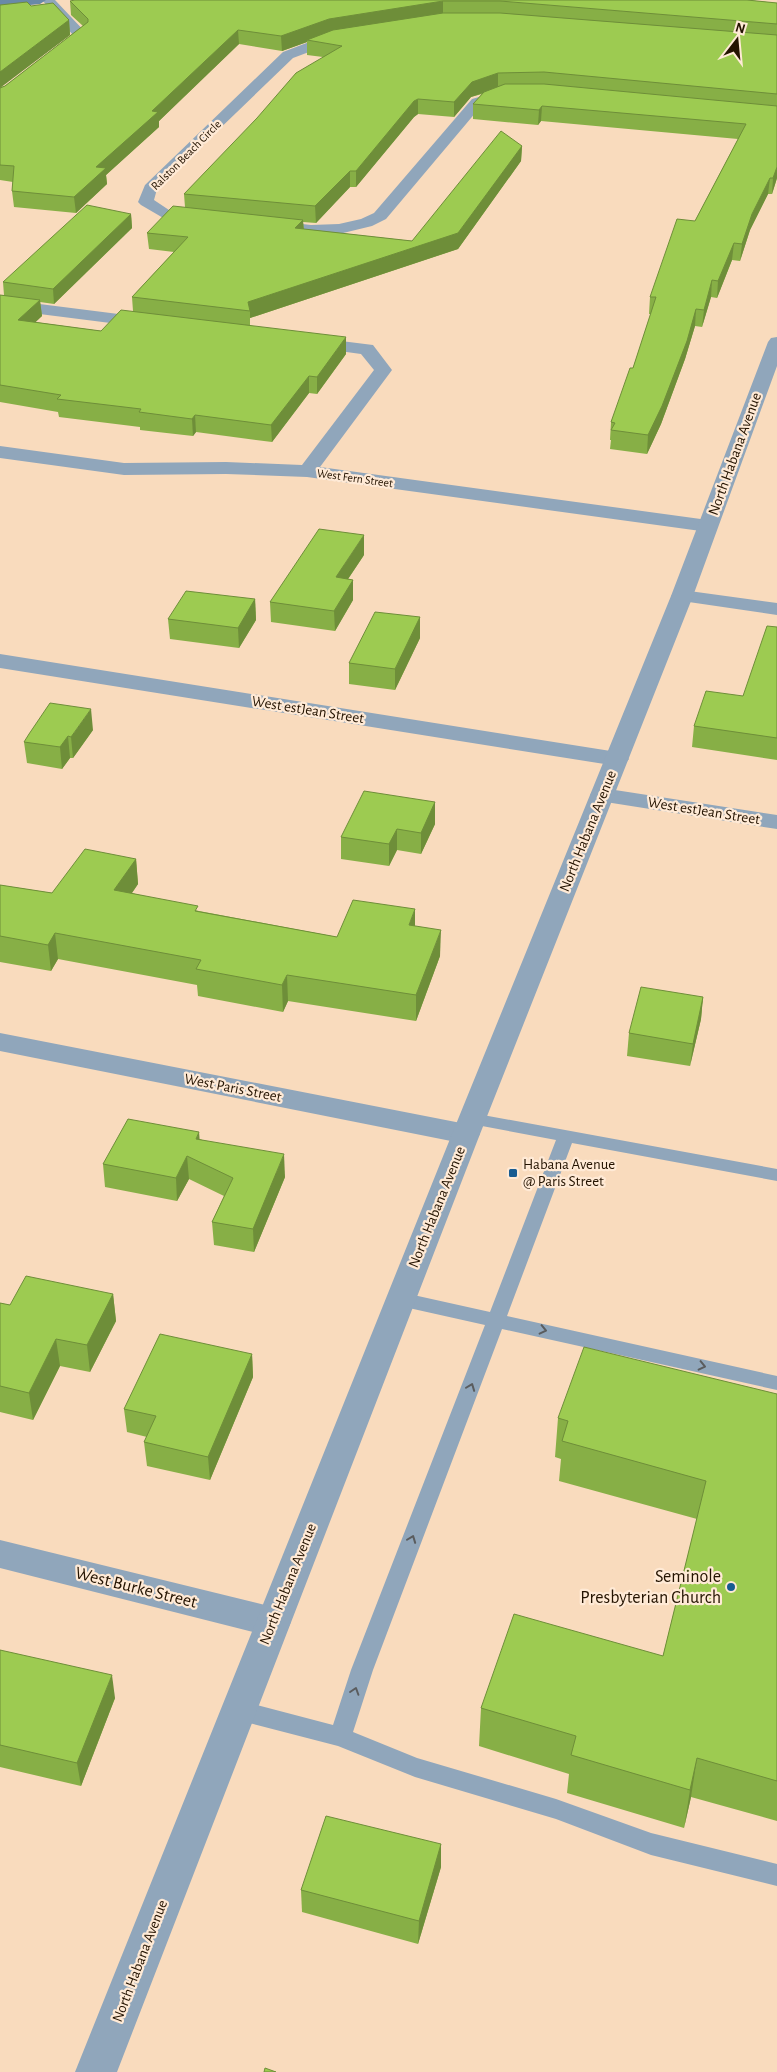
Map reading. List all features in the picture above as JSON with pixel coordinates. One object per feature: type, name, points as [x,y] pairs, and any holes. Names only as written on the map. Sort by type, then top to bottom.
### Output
[{"type":"main road","points":[[0,4],[40,0]]},
{"type":"street","points":[[0,97],[80,35],[48,0]]},
{"type":"street","name":"Ralston Beach Circle","points":[[213,219],[165,214],[146,202],[150,188],[288,55],[330,39],[358,34]]},
{"type":"street","points":[[252,223],[329,231],[367,223],[380,216],[477,102],[503,93],[523,93]]},
{"type":"street","points":[[0,304],[168,325]]},
{"type":"street","points":[[288,340],[367,349],[383,370],[307,471]]},
{"type":"street","name":"North Habana Avenue","points":[[96,2072],[400,1299],[682,596],[773,364],[777,342]]},
{"type":"street","name":"West Fern Street","points":[[0,452],[124,469],[226,468],[307,471],[708,526]]},
{"type":"street","points":[[682,596],[777,609]]},
{"type":"street","name":"West estJean Street","points":[[0,661],[616,759]]},
{"type":"street","name":"West estJean Street","points":[[602,795],[777,822]]},
{"type":"street","name":"West Paris Street","points":[[0,1042],[469,1127]]},
{"type":"street","name":"West Burke Street","points":[[0,1554],[273,1622]]},
{"type":"lane","points":[[469,1127],[566,1137],[777,1175]]},
{"type":"lane","points":[[340,1737],[362,1670],[566,1137]]},
{"type":"lane","points":[[400,1299],[777,1382]]},
{"type":"lane","points":[[238,1710],[340,1737],[414,1767],[556,1809],[651,1844],[777,1875]]},
{"type":"building","points":[[747,0],[777,3],[777,24],[500,1],[443,1],[329,19],[281,36],[238,30],[152,111],[158,112],[96,167],[106,168],[74,197],[12,191],[14,166],[0,165],[0,88],[88,22],[88,19],[70,1]]},
{"type":"building","points":[[27,2],[31,6],[53,3],[69,20],[0,72],[0,5]]},
{"type":"building","points":[[443,13],[500,13],[777,35],[777,94],[544,72],[498,73],[472,82],[454,102],[418,99],[414,101],[356,171],[350,171],[315,206],[184,194],[257,118],[296,73],[342,46],[307,40],[333,30]]},
{"type":"building","points":[[505,84],[544,84],[777,106],[777,167],[773,178],[770,178],[752,214],[742,244],[734,243],[718,281],[712,280],[704,310],[696,309],[687,341],[662,406],[648,435],[611,430],[615,423],[611,422],[630,368],[633,368],[656,297],[650,297],[677,219],[695,221],[746,124],[542,106],[539,110],[473,104],[484,92]]},
{"type":"building","points":[[501,131],[522,146],[458,233],[248,302],[250,311],[132,297],[188,237],[147,233],[173,206],[303,220],[295,228],[412,241]]},
{"type":"building","points":[[87,205],[131,214],[53,289],[3,282]]},
{"type":"building","points":[[0,295],[40,300],[18,320],[101,331],[121,310],[346,337],[317,377],[309,376],[271,425],[195,415],[192,419],[139,412],[141,409],[57,399],[61,395],[0,385]]},
{"type":"building","points":[[319,529],[364,535],[336,577],[353,580],[334,611],[270,602]]},
{"type":"building","points":[[186,591],[255,599],[238,628],[168,619]]},
{"type":"building","points":[[375,612],[420,617],[395,669],[349,663]]},
{"type":"building","points":[[767,626],[777,627],[777,738],[694,726],[706,691],[743,696]]},
{"type":"building","points":[[50,703],[91,709],[71,737],[68,736],[60,747],[24,742],[29,734]]},
{"type":"building","points":[[364,791],[435,802],[421,833],[397,829],[389,844],[341,837]]},
{"type":"building","points":[[85,849],[136,859],[114,890],[198,906],[195,911],[337,937],[353,900],[415,909],[409,925],[441,930],[416,995],[287,975],[282,985],[196,969],[201,960],[55,933],[48,945],[0,936],[0,885],[52,893]]},
{"type":"building","points":[[641,987],[703,997],[693,1044],[629,1033]]},
{"type":"building","points":[[128,1119],[199,1132],[196,1139],[284,1154],[253,1229],[212,1222],[233,1178],[187,1156],[176,1178],[103,1164]]},
{"type":"building","points":[[26,1276],[113,1294],[87,1345],[56,1339],[29,1393],[0,1386],[0,1303],[10,1305]]},
{"type":"building","points":[[160,1334],[252,1354],[208,1457],[144,1442],[156,1416],[124,1409]]},
{"type":"building","name":"Seminole Presbyterian Church","points":[[584,1347],[777,1394],[777,1781],[697,1758],[690,1790],[571,1755],[576,1736],[481,1708],[514,1614],[663,1656],[706,1481],[562,1441],[568,1421],[558,1418]]},
{"type":"building","points":[[0,1650],[112,1675],[77,1763],[0,1745]]},
{"type":"building","points":[[326,1816],[441,1844],[419,1921],[301,1890]]},
{"type":"building","points":[[265,2068],[276,2072],[264,2072]]},
{"type":"place","name":"Habana Avenue @ Paris Street","points":[[513,1173]]},
{"type":"place","name":"Seminole Presbyterian Church","points":[[731,1587]]}]
